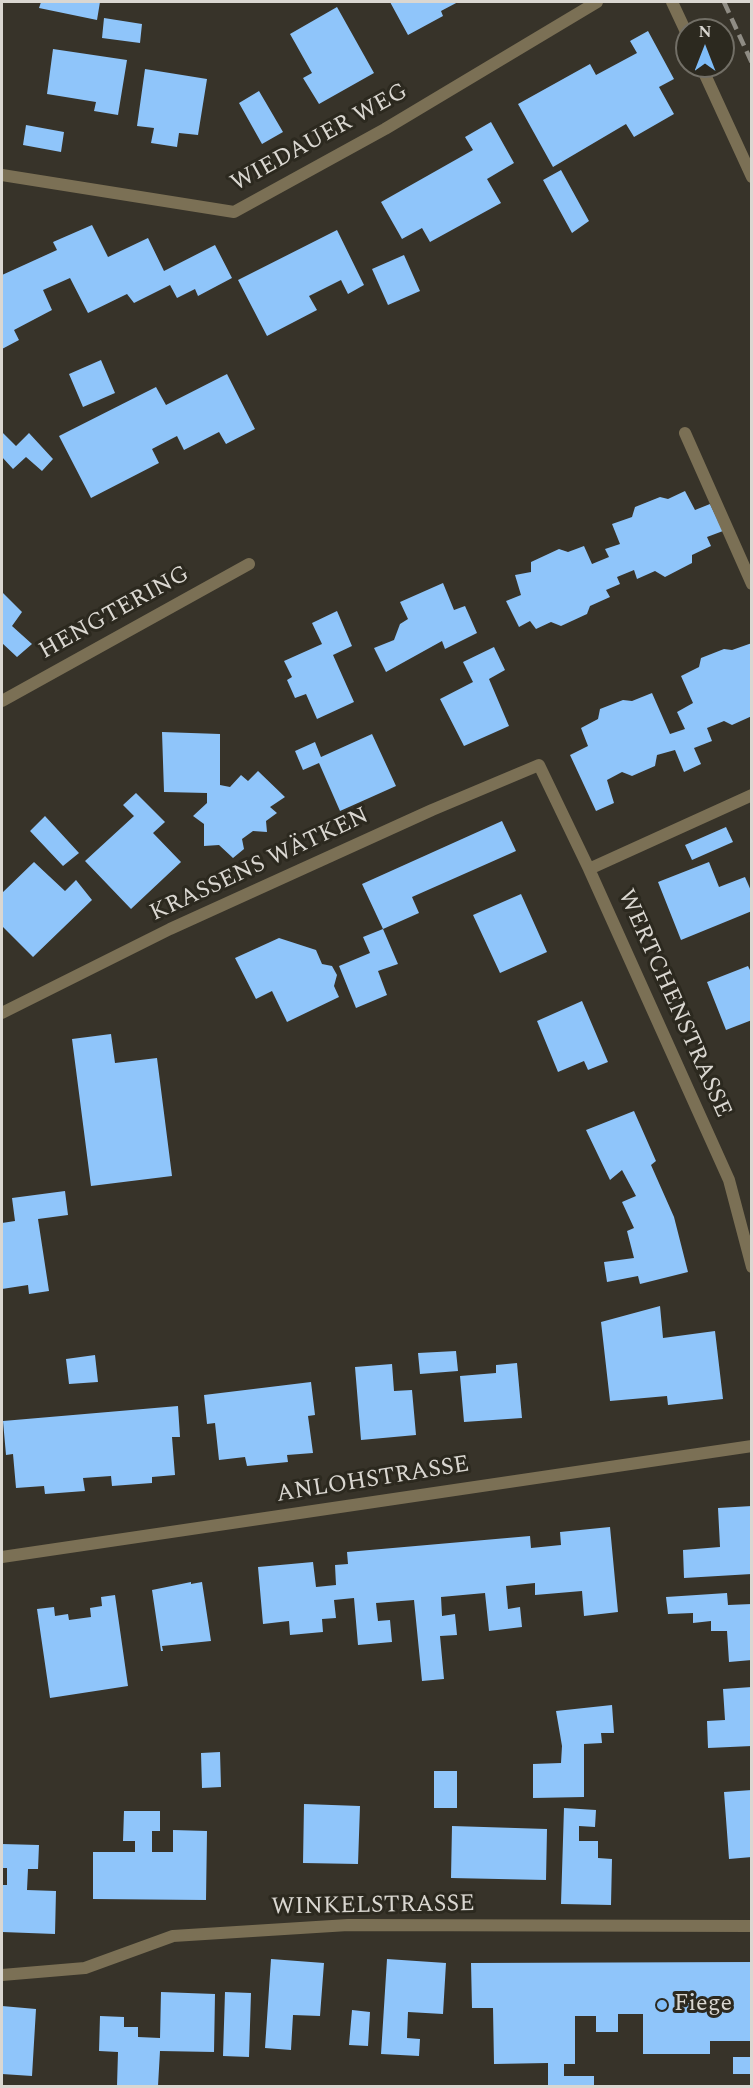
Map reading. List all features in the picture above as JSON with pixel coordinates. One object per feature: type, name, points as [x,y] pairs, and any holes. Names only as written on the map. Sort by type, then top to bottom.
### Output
[{"type":"street","name":"WIEDAUER WEG","points":[[2,175],[234,212],[385,129],[597,2]]},
{"type":"street","points":[[672,2],[680,18]]},
{"type":"street","points":[[707,78],[752,177]]},
{"type":"street","points":[[685,433],[752,584]]},
{"type":"street","name":"HENGTERING","points":[[2,701],[249,564]]},
{"type":"street","name":"WERTCHENSTRASSE","points":[[539,765],[589,869],[729,1180],[752,1267]]},
{"type":"street","name":"KRASSENS WÄTKEN","points":[[2,1013],[170,929],[432,810],[539,765]]},
{"type":"street","points":[[589,869],[752,795]]},
{"type":"street","name":"ANLOHSTRASSE","points":[[2,1557],[752,1446]]},
{"type":"street","name":"WINKELSTRASSE","points":[[2,1975],[85,1968],[173,1936],[336,1925],[752,1926]]},
{"type":"building","points":[[41,2],[100,2],[97,20],[39,8]]},
{"type":"building","points":[[390,2],[458,2],[441,11],[443,16],[408,35]]},
{"type":"building","points":[[337,7],[374,73],[319,104],[303,78],[312,73],[290,34]]},
{"type":"building","points":[[104,18],[142,24],[140,43],[102,38]]},
{"type":"building","points":[[648,31],[674,79],[659,87],[674,114],[634,137],[626,124],[553,167],[518,104],[590,64],[596,75],[637,53],[630,41]]},
{"type":"building","points":[[53,49],[127,60],[118,115],[94,111],[96,102],[47,94]]},
{"type":"building","points":[[145,69],[207,79],[198,135],[179,133],[177,147],[151,143],[154,128],[137,126]]},
{"type":"building","points":[[259,91],[283,132],[262,144],[239,103]]},
{"type":"building","points":[[491,122],[514,163],[487,179],[501,203],[430,242],[422,228],[402,239],[381,202],[473,150],[465,137]]},
{"type":"building","points":[[26,125],[64,132],[61,152],[23,145]]},
{"type":"building","points":[[561,170],[589,221],[572,233],[543,180]]},
{"type":"building","points":[[92,225],[108,257],[148,238],[164,271],[215,245],[232,278],[198,296],[195,289],[177,298],[170,285],[134,303],[127,294],[88,313],[70,278],[43,290],[52,310],[14,330],[19,340],[2,349],[2,275],[57,250],[53,242]]},
{"type":"building","points":[[337,230],[364,285],[348,294],[341,280],[309,296],[317,310],[267,336],[238,280]]},
{"type":"building","points":[[404,255],[420,291],[388,305],[372,269]]},
{"type":"building","points":[[101,360],[115,393],[83,407],[69,374]]},
{"type":"building","points":[[227,374],[255,429],[226,444],[219,432],[184,450],[177,436],[152,449],[159,463],[91,498],[59,436],[156,387],[166,405]]},
{"type":"building","points":[[2,432],[16,446],[29,433],[53,459],[42,471],[26,457],[13,469],[2,457]]},
{"type":"building","points":[[685,491],[695,510],[710,504],[723,531],[707,537],[711,546],[692,555],[692,563],[665,577],[655,571],[637,579],[634,570],[617,577],[620,584],[606,590],[610,597],[590,606],[587,614],[561,626],[551,622],[536,629],[530,621],[519,627],[506,601],[521,595],[515,575],[531,572],[531,562],[559,549],[568,552],[584,546],[592,564],[609,557],[605,549],[620,544],[612,524],[632,517],[635,507],[660,497],[668,499]]},
{"type":"building","points":[[443,583],[454,610],[465,606],[477,633],[445,649],[442,641],[386,672],[374,648],[394,640],[400,624],[408,619],[400,602]]},
{"type":"building","points":[[2,592],[22,612],[12,626],[32,644],[17,657],[2,643]]},
{"type":"building","points":[[337,611],[352,646],[333,655],[354,702],[317,719],[306,694],[295,698],[287,680],[292,677],[284,661],[322,644],[312,623]]},
{"type":"building","points":[[752,643],[752,716],[732,725],[724,721],[707,728],[712,741],[694,748],[701,764],[684,772],[675,750],[657,755],[655,766],[632,776],[622,772],[607,780],[614,803],[596,811],[570,755],[588,746],[581,728],[598,719],[600,709],[623,700],[632,701],[652,693],[670,734],[685,729],[677,712],[693,703],[681,676],[699,667],[701,658],[724,649],[732,650]]},
{"type":"building","points":[[494,647],[505,670],[489,679],[509,726],[464,746],[440,699],[473,682],[463,662]]},
{"type":"building","points":[[162,732],[220,734],[220,785],[230,787],[241,775],[248,781],[258,771],[285,797],[270,807],[277,813],[266,821],[267,832],[253,831],[242,839],[244,849],[233,858],[219,845],[204,846],[204,824],[193,816],[207,803],[207,793],[164,792]]},
{"type":"building","points":[[372,734],[396,786],[340,811],[319,763],[303,770],[295,751],[315,742],[321,757]]},
{"type":"building","points":[[136,793],[165,822],[153,833],[181,862],[131,909],[85,861],[134,816],[123,805]]},
{"type":"building","points":[[45,816],[79,853],[63,866],[30,831]]},
{"type":"building","points":[[502,821],[516,851],[412,897],[419,913],[383,929],[362,884]]},
{"type":"building","points":[[726,827],[733,842],[692,860],[685,845]]},
{"type":"building","points":[[34,862],[65,891],[76,880],[92,900],[33,957],[2,926],[2,893]]},
{"type":"building","points":[[709,862],[719,887],[745,877],[752,893],[752,911],[681,940],[658,882]]},
{"type":"building","points":[[521,894],[547,952],[500,973],[473,915]]},
{"type":"building","points":[[383,929],[398,964],[378,971],[387,995],[356,1008],[339,966],[370,953],[363,937]]},
{"type":"building","points":[[279,938],[316,950],[322,964],[332,966],[337,975],[334,986],[339,997],[287,1022],[272,991],[256,999],[235,958]]},
{"type":"building","points":[[748,966],[752,974],[752,1020],[726,1030],[707,982]]},
{"type":"building","points":[[582,1001],[608,1062],[588,1070],[584,1061],[558,1072],[537,1021]]},
{"type":"building","points":[[111,1034],[115,1063],[157,1058],[172,1176],[91,1186],[72,1039]]},
{"type":"building","points":[[634,1111],[656,1161],[651,1165],[674,1217],[688,1272],[640,1284],[638,1276],[607,1282],[604,1262],[634,1258],[627,1231],[634,1228],[622,1202],[636,1196],[622,1170],[610,1180],[586,1130]]},
{"type":"building","points":[[65,1191],[68,1215],[38,1219],[49,1291],[29,1294],[28,1285],[2,1289],[2,1223],[15,1221],[12,1198]]},
{"type":"building","points":[[660,1306],[663,1338],[715,1331],[723,1399],[668,1405],[667,1396],[610,1401],[601,1322]]},
{"type":"building","points":[[456,1351],[458,1371],[420,1374],[418,1353]]},
{"type":"building","points":[[95,1355],[98,1382],[69,1384],[66,1359]]},
{"type":"building","points":[[517,1363],[522,1418],[464,1422],[460,1376],[496,1373],[496,1365]]},
{"type":"building","points":[[392,1364],[394,1391],[412,1390],[416,1435],[361,1440],[355,1367]]},
{"type":"building","points":[[311,1382],[315,1415],[308,1416],[313,1453],[287,1455],[288,1462],[247,1466],[245,1457],[219,1460],[215,1423],[207,1424],[204,1395]]},
{"type":"building","points":[[178,1406],[180,1437],[172,1437],[175,1475],[152,1477],[152,1483],[112,1486],[111,1476],[83,1478],[85,1491],[45,1494],[44,1486],[16,1488],[13,1454],[6,1455],[3,1421]]},
{"type":"building","points":[[752,1506],[752,1574],[684,1578],[683,1550],[720,1547],[718,1508]]},
{"type":"building","points":[[610,1527],[618,1612],[584,1616],[582,1591],[535,1595],[535,1583],[506,1586],[508,1609],[520,1607],[522,1627],[489,1631],[485,1593],[441,1597],[442,1616],[455,1614],[457,1635],[440,1636],[444,1679],[422,1681],[414,1600],[376,1603],[378,1621],[390,1620],[392,1642],[358,1645],[354,1598],[334,1600],[336,1618],[322,1619],[323,1632],[290,1635],[289,1621],[263,1624],[258,1567],[313,1562],[316,1587],[336,1585],[335,1565],[348,1564],[347,1552],[530,1536],[531,1548],[561,1545],[560,1532]]},
{"type":"building","points":[[191,1582],[191,1584],[202,1582],[211,1641],[162,1646],[163,1651],[161,1651],[152,1590]]},
{"type":"building","points":[[727,1593],[728,1605],[752,1604],[752,1660],[729,1662],[727,1631],[711,1631],[711,1621],[693,1623],[693,1613],[668,1614],[666,1597]]},
{"type":"building","points":[[115,1595],[128,1686],[50,1698],[37,1609],[54,1607],[55,1616],[68,1614],[69,1620],[91,1617],[90,1608],[102,1606],[101,1597]]},
{"type":"building","points":[[752,1687],[752,1746],[708,1748],[707,1721],[725,1720],[723,1689]]},
{"type":"building","points":[[612,1705],[614,1733],[601,1733],[602,1743],[584,1744],[584,1797],[533,1798],[533,1764],[561,1763],[562,1746],[556,1711]]},
{"type":"building","points":[[220,1752],[221,1787],[202,1788],[201,1753]]},
{"type":"building","points":[[434,1771],[457,1771],[457,1808],[434,1808]]},
{"type":"building","points":[[752,1790],[752,1857],[729,1859],[724,1792]]},
{"type":"building","points":[[304,1804],[360,1806],[358,1864],[303,1863]]},
{"type":"building","points":[[564,1808],[596,1810],[595,1827],[579,1826],[579,1841],[598,1841],[598,1858],[612,1859],[611,1905],[561,1904]]},
{"type":"building","points":[[124,1811],[160,1811],[160,1831],[152,1831],[152,1852],[173,1852],[173,1830],[207,1831],[206,1900],[93,1899],[93,1852],[135,1852],[135,1841],[123,1841]]},
{"type":"building","points":[[452,1826],[547,1829],[546,1880],[451,1878]]},
{"type":"building","points":[[2,1844],[39,1845],[38,1869],[28,1869],[27,1890],[56,1891],[55,1934],[2,1932],[2,1885],[7,1885],[7,1868],[2,1868]]},
{"type":"building","points":[[271,1959],[324,1963],[320,2016],[293,2015],[291,2050],[265,2048]]},
{"type":"building","points":[[387,1959],[446,1963],[443,2014],[408,2012],[407,2038],[420,2039],[419,2056],[381,2054]]},
{"type":"building","points":[[752,1962],[752,2041],[710,2041],[710,2054],[643,2054],[643,2014],[618,2014],[618,2032],[596,2032],[596,2016],[575,2016],[575,2064],[564,2064],[564,2076],[594,2076],[594,2086],[548,2086],[548,2063],[494,2064],[493,2008],[472,2008],[471,1963]]},
{"type":"building","points":[[161,1992],[215,1994],[214,2052],[160,2051],[158,2086],[117,2086],[118,2052],[99,2051],[100,2016],[124,2017],[124,2027],[138,2027],[138,2037],[160,2038]]},
{"type":"building","points":[[225,1992],[251,1993],[249,2057],[223,2056]]},
{"type":"building","points":[[2,2006],[36,2009],[32,2076],[2,2074]]},
{"type":"building","points":[[352,2010],[370,2012],[368,2046],[349,2045]]},
{"type":"building","points":[[733,2057],[752,2057],[752,2074],[733,2074]]},
{"type":"railway","points":[[724,2],[752,63]]},
{"type":"place","name":"Fiege","points":[[662,2005]]}]
